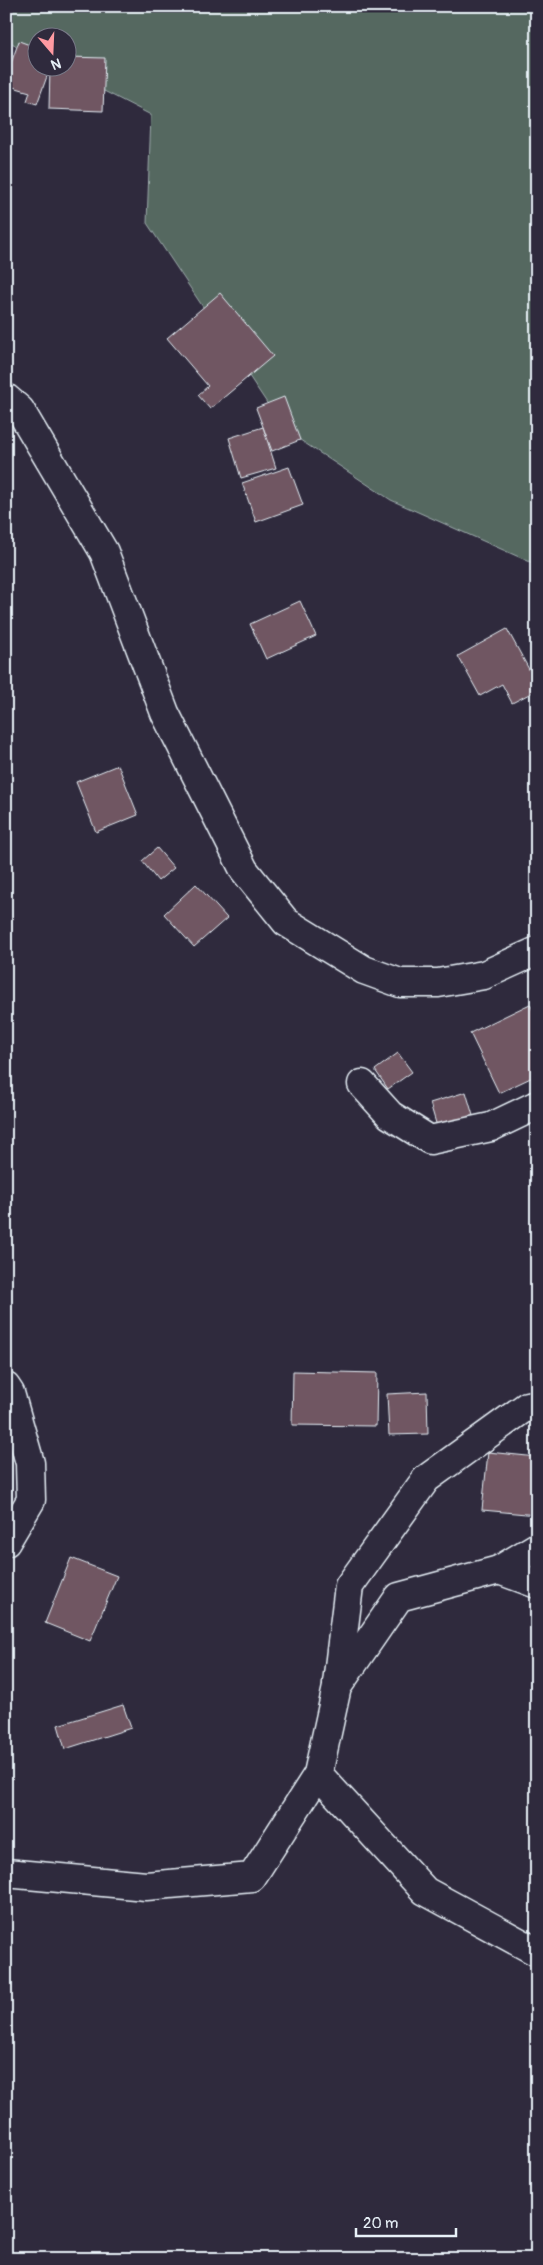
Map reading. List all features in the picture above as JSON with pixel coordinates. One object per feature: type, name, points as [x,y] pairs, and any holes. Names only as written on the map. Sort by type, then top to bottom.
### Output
[{"type":"street","points":[[6,398],[20,410],[104,552],[165,713],[244,870],[286,922],[327,949],[364,970],[400,983],[438,982],[484,975],[537,951]]},
{"type":"street","points":[[362,1084],[390,1115],[430,1140],[491,1127],[537,1105]]},
{"type":"street","points":[[6,1387],[10,1393],[30,1463],[31,1500],[6,1542]]},
{"type":"street","points":[[6,1873],[146,1886],[252,1877],[318,1774],[337,1687],[349,1586],[426,1479],[527,1406],[537,1405]]},
{"type":"street","points":[[337,1687],[399,1597],[499,1570],[537,1547]]},
{"type":"street","points":[[499,1570],[537,1584]]},
{"type":"street","points":[[318,1774],[425,1891],[537,1952]]},
{"type":"green space","points":[[6,6],[537,6],[537,565],[391,500],[285,430],[147,223],[151,115],[78,78],[78,28],[28,28],[28,52],[6,40]]},
{"type":"building","points":[[19,41],[28,44],[28,78],[46,78],[37,104],[27,101],[30,92],[6,85],[6,77]]},
{"type":"building","points":[[78,57],[105,58],[103,111],[49,109],[50,78],[78,78]]},
{"type":"building","points":[[220,293],[273,356],[210,409],[198,395],[208,386],[167,338]]},
{"type":"building","points":[[284,397],[300,440],[272,451],[256,408]]},
{"type":"building","points":[[263,427],[276,468],[241,478],[229,438]]},
{"type":"building","points":[[289,467],[303,505],[256,522],[242,483]]},
{"type":"building","points":[[300,601],[316,636],[266,659],[250,624]]},
{"type":"building","points":[[507,629],[537,684],[537,690],[512,703],[502,684],[480,696],[458,656]]},
{"type":"building","points":[[118,765],[138,815],[96,832],[76,782]]},
{"type":"building","points":[[157,848],[174,868],[158,881],[142,861]]},
{"type":"building","points":[[196,884],[227,918],[194,947],[164,914]]},
{"type":"building","points":[[530,1004],[537,1018],[537,1075],[499,1093],[470,1033]]},
{"type":"building","points":[[398,1053],[412,1072],[388,1089],[375,1070]]},
{"type":"building","points":[[466,1092],[474,1119],[438,1130],[430,1103]]},
{"type":"building","points":[[293,1371],[377,1373],[376,1426],[292,1425]]},
{"type":"building","points":[[427,1392],[428,1434],[389,1435],[387,1394]]},
{"type":"building","points":[[488,1452],[537,1457],[537,1515],[482,1510]]},
{"type":"building","points":[[71,1558],[117,1576],[90,1641],[45,1623]]},
{"type":"building","points":[[123,1705],[131,1728],[65,1749],[58,1725]]}]
